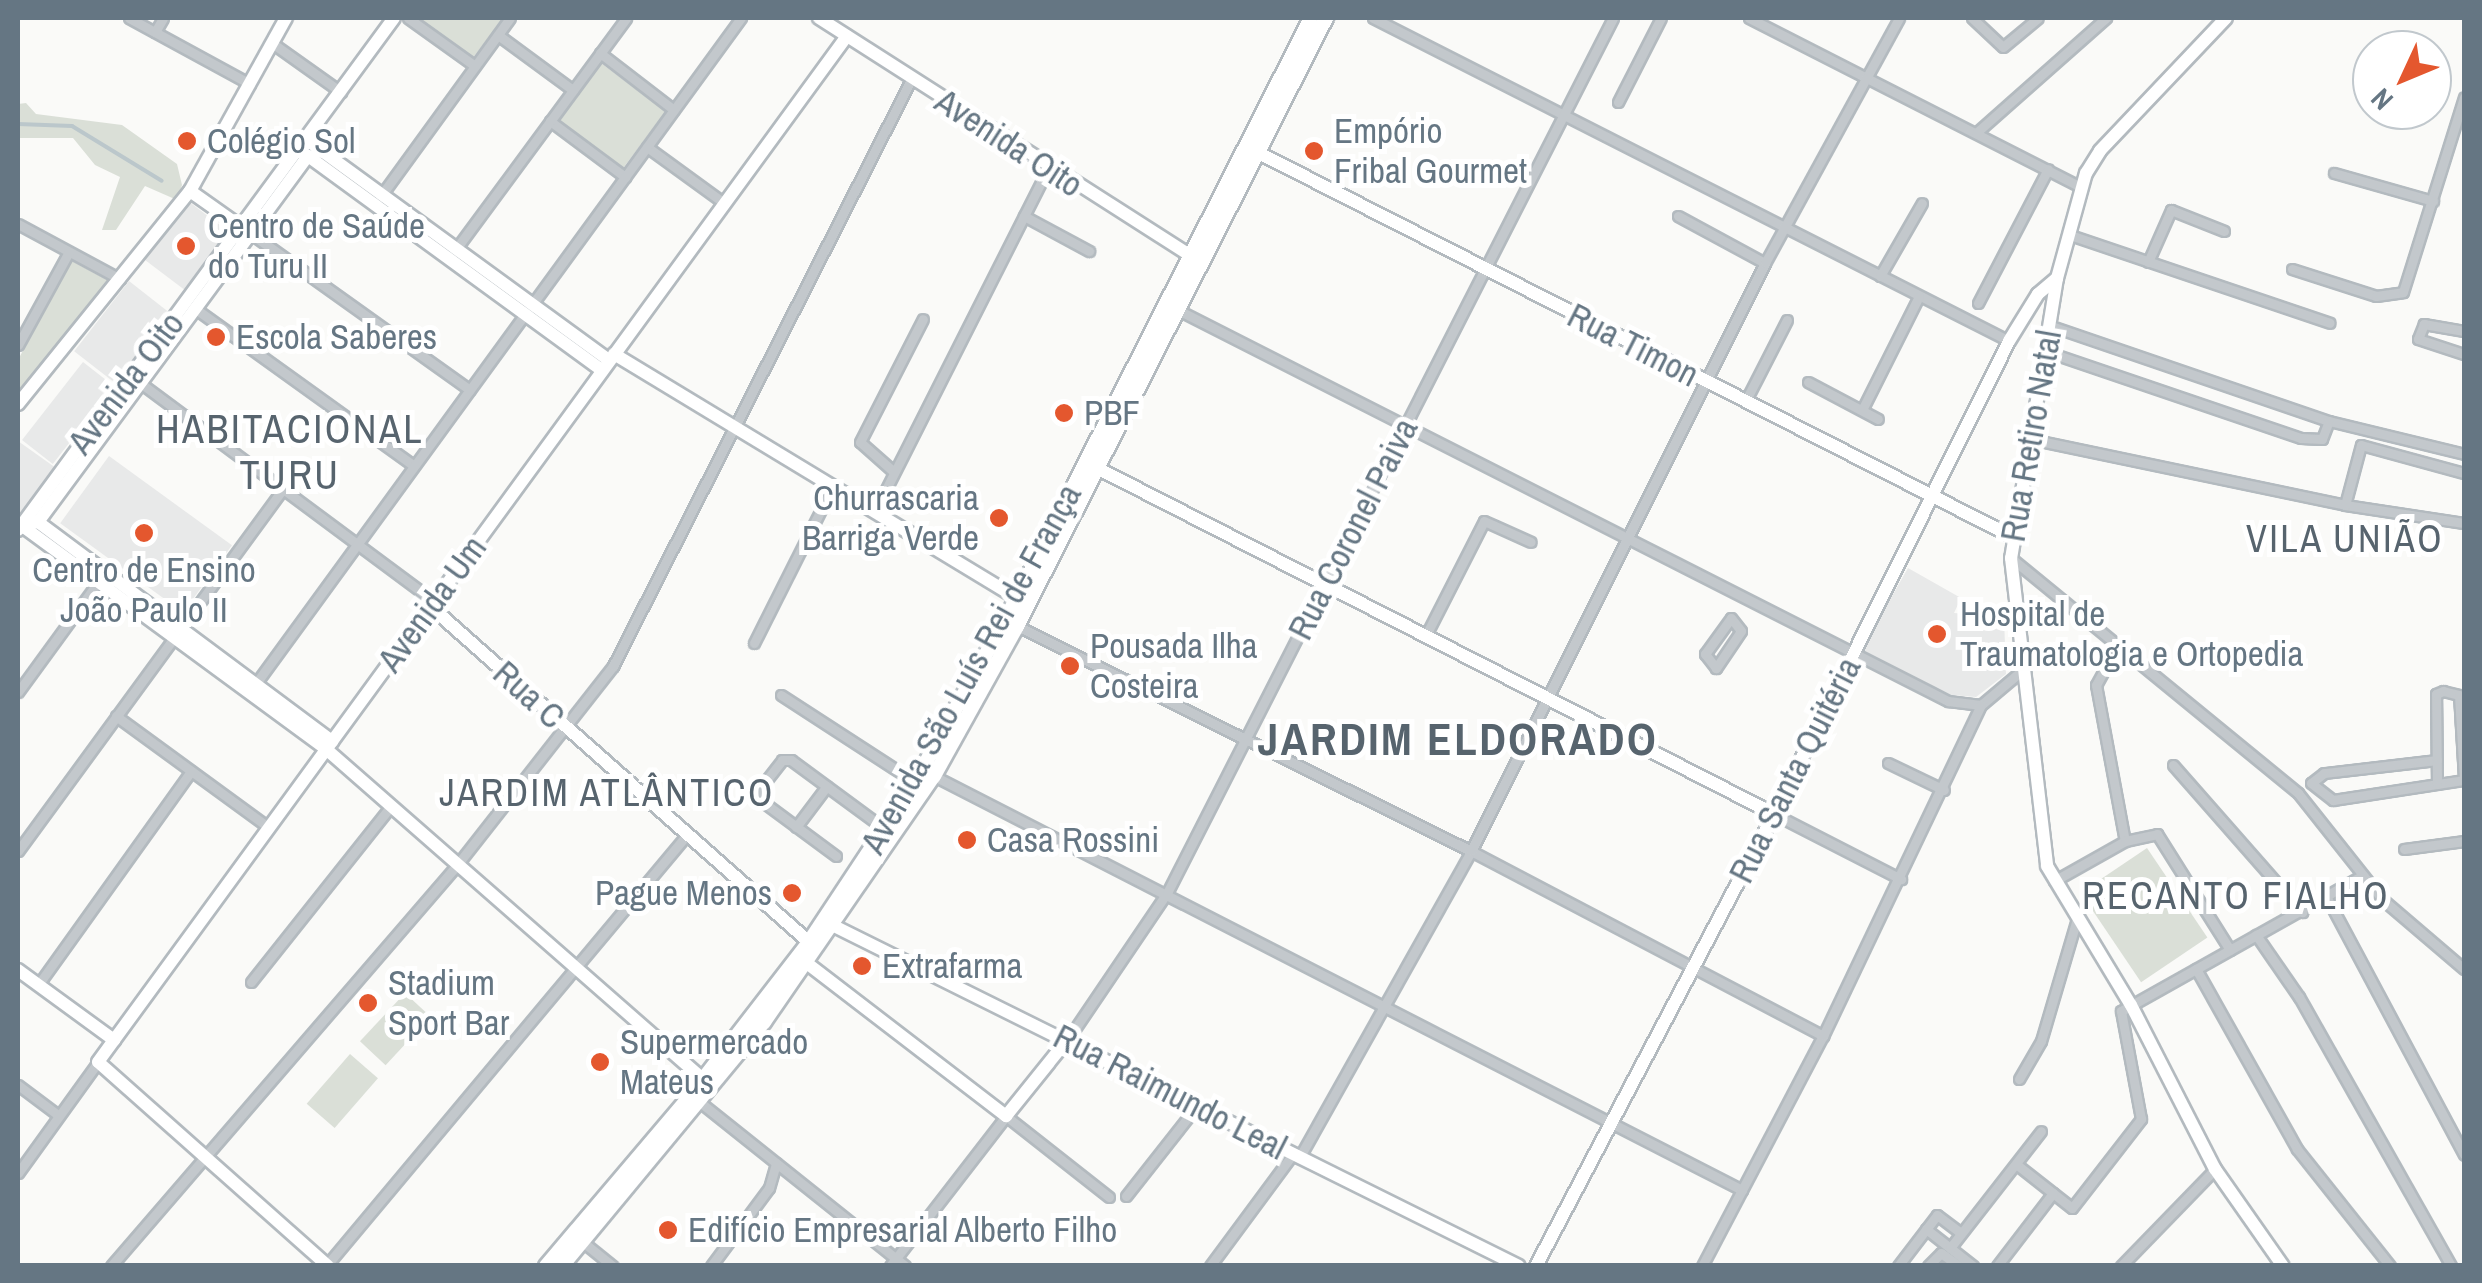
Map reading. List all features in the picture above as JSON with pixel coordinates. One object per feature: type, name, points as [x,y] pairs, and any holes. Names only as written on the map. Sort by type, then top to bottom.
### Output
[{"type":"main road","name":"Avenida São Luís Rei de França","points":[[546,1266],[704,1080],[809,942],[829,923],[934,776],[1017,626],[1178,310],[1196,261],[1311,18]]},
{"type":"main road","name":"Avenida São Luís Rei de França","points":[[562,1266],[701,1104],[808,964],[1017,598],[1326,18]]},
{"type":"street","points":[[129,18],[250,84]]},
{"type":"street","points":[[155,32],[163,18]]},
{"type":"street","points":[[18,404],[190,191],[288,18]]},
{"type":"street","name":"Avenida Oito","points":[[19,528],[191,306],[394,18]]},
{"type":"street","points":[[408,18],[475,66]]},
{"type":"street","points":[[378,200],[510,18]]},
{"type":"street","points":[[452,254],[626,18]]},
{"type":"street","points":[[253,688],[742,18]]},
{"type":"street","name":"Avenida Oito","points":[[819,18],[1196,261]]},
{"type":"street","points":[[1373,18],[2009,341]]},
{"type":"street","name":"Rua Coronel Paiva","points":[[893,1262],[1068,1040],[1166,893],[1613,18]]},
{"type":"street","points":[[1618,102],[1660,18]]},
{"type":"street","points":[[1749,18],[2082,188]]},
{"type":"street","points":[[1210,1266],[1296,1156],[1388,1006],[1549,700],[1784,228],[1899,18]]},
{"type":"street","points":[[1972,18],[2003,47],[2038,18]]},
{"type":"street","points":[[1976,133],[2106,18]]},
{"type":"street","name":"Rua Retiro Natal","points":[[2226,18],[2100,151],[2082,188],[2057,278],[2035,440],[2011,536],[2010,558],[2040,842],[2054,881],[2131,1006],[2215,1169],[2283,1266]]},
{"type":"street","points":[[498,35],[573,90]]},
{"type":"street","name":"Avenida Um","points":[[18,1173],[847,36]]},
{"type":"street","points":[[272,43],[341,92]]},
{"type":"street","points":[[600,53],[674,110]]},
{"type":"street","points":[[111,1266],[209,1160],[458,864],[618,658],[738,428],[912,78]]},
{"type":"street","points":[[2292,269],[2376,296],[2401,294],[2434,201],[2464,97]]},
{"type":"street","points":[[550,121],[625,177]]},
{"type":"street","points":[[306,140],[378,200],[608,361],[738,428],[1017,598]]},
{"type":"street","points":[[246,230],[308,156],[306,140]]},
{"type":"street","points":[[647,147],[724,203]]},
{"type":"street","name":"Rua Timon","points":[[1258,152],[2011,536]]},
{"type":"street","points":[[308,156],[378,200]]},
{"type":"street","points":[[874,511],[1048,168]]},
{"type":"street","points":[[1978,302],[2048,169]]},
{"type":"street","points":[[2334,173],[2434,201]]},
{"type":"street","points":[[190,191],[470,390]]},
{"type":"street","points":[[1880,276],[1922,203]]},
{"type":"street","points":[[2148,262],[2171,210],[2224,231]]},
{"type":"street","points":[[1024,216],[1089,251]]},
{"type":"street","points":[[1678,216],[1766,263]]},
{"type":"street","points":[[18,224],[120,279]]},
{"type":"street","points":[[2070,235],[2330,324]]},
{"type":"street","points":[[18,345],[69,252]]},
{"type":"street","name":"Rua Santa Quitéria","points":[[1536,1266],[1774,814],[2009,341],[2038,294],[2057,278]]},
{"type":"street","points":[[1862,410],[1919,296]]},
{"type":"street","points":[[191,306],[414,466]]},
{"type":"street","points":[[1178,310],[1740,600],[1948,701],[1981,705]]},
{"type":"street","points":[[894,472],[860,442],[923,319]]},
{"type":"street","points":[[1745,402],[1787,320]]},
{"type":"street","points":[[2464,331],[2424,324],[2418,339],[2464,354]]},
{"type":"street","points":[[2050,326],[2330,420],[2464,454]]},
{"type":"street","points":[[2048,352],[2302,438],[2322,438],[2330,420]]},
{"type":"street","points":[[19,528],[38,522],[136,380],[432,603]]},
{"type":"street","points":[[1808,382],[1878,418]]},
{"type":"street","points":[[2035,440],[2345,505],[2464,523]]},
{"type":"street","points":[[2345,505],[2361,445],[2464,472]]},
{"type":"street","points":[[1082,472],[1097,468],[1901,879]]},
{"type":"street","points":[[754,643],[833,486]]},
{"type":"street","points":[[18,851],[283,489]]},
{"type":"street","points":[[1426,637],[1484,521],[1531,542]]},
{"type":"street","points":[[38,522],[102,577],[329,745],[391,806],[704,1080]]},
{"type":"street","points":[[19,528],[102,577]]},
{"type":"street","points":[[2010,558],[2120,642],[2298,793],[2362,876],[2464,968]]},
{"type":"street","points":[[18,692],[102,577]]},
{"type":"street","points":[[1730,618],[1741,631],[1716,668],[1704,654],[1740,600]]},
{"type":"street","name":"Rua C","points":[[432,603],[685,836],[809,942]]},
{"type":"street","points":[[1017,626],[1471,851],[1823,1036]]},
{"type":"street","points":[[2120,642],[2096,686],[2125,841]]},
{"type":"street","points":[[1702,1266],[1823,1036],[1944,790],[1981,705],[2020,674]]},
{"type":"street","points":[[2437,760],[2324,773],[2311,783],[2333,800],[2438,784],[2464,780],[2459,694],[2450,691],[2436,694],[2438,784]]},
{"type":"street","points":[[780,695],[914,782]]},
{"type":"street","points":[[116,716],[268,827]]},
{"type":"street","points":[[836,856],[760,800],[758,791],[786,759],[884,829]]},
{"type":"street","points":[[1888,763],[1944,790]]},
{"type":"street","points":[[2173,765],[2302,912]]},
{"type":"street","points":[[38,986],[191,771]]},
{"type":"street","points":[[934,776],[1742,1190]]},
{"type":"street","points":[[796,826],[826,786]]},
{"type":"street","points":[[250,982],[391,806]]},
{"type":"street","points":[[2054,881],[2125,841],[2151,834],[2166,840],[2230,950]]},
{"type":"street","points":[[98,1062],[327,1265],[685,836]]},
{"type":"street","points":[[2404,849],[2464,841]]},
{"type":"street","points":[[2016,1164],[2072,1208],[2142,1120],[2119,1018],[2131,1006],[2362,876]]},
{"type":"street","points":[[2328,898],[2464,1155]]},
{"type":"street","points":[[2019,1079],[2041,1041],[2077,918]]},
{"type":"street","name":"Rua Raimundo Leal","points":[[829,923],[1519,1266]]},
{"type":"street","points":[[2256,935],[2299,997],[2451,1266]]},
{"type":"street","points":[[808,964],[1109,1197]]},
{"type":"street","points":[[2196,969],[2297,1149],[2390,1266]]},
{"type":"street","points":[[18,970],[114,1040]]},
{"type":"street","points":[[18,1085],[58,1115]]},
{"type":"street","points":[[701,1104],[893,1262],[905,1266]]},
{"type":"street","points":[[1126,1196],[1196,1107]]},
{"type":"street","points":[[1950,1248],[2041,1131]]},
{"type":"street","points":[[711,1266],[770,1188],[776,1163]]},
{"type":"street","points":[[2121,1266],[2215,1169]]},
{"type":"street","points":[[1997,1266],[2053,1194]]},
{"type":"street","points":[[1898,1266],[1937,1215],[1962,1233]]},
{"type":"street","points":[[1924,1232],[1974,1266]]},
{"type":"street","points":[[582,1242],[613,1266]]},
{"type":"street","points":[[1928,1266],[1941,1252],[1959,1266]]},
{"type":"shaded area","points":[[410,18],[504,18],[471,60]]},
{"type":"shaded area","points":[[601,63],[666,112],[621,171],[556,122]]},
{"type":"shaded area","points":[[26,103],[36,114],[122,125],[177,164],[182,185],[177,200],[145,186],[116,230],[102,230],[120,177],[95,165],[73,138],[18,138],[18,104]]},
{"type":"shaded area","name":"Centro de Saúde do Turu II","points":[[188,201],[229,232],[185,290],[144,259]]},
{"type":"shaded area","points":[[70,260],[109,281],[18,392],[18,360]]},
{"type":"shaded area","points":[[129,281],[169,312],[114,383],[74,351]]},
{"type":"shaded area","points":[[83,362],[114,386],[53,464],[22,440]]},
{"type":"shaded area","points":[[18,441],[56,468],[18,520]]},
{"type":"shaded area","name":"Centro de Ensino João Paulo II","points":[[109,456],[232,545],[183,612],[60,523]]},
{"type":"shaded area","name":"Hospital de Traumatologia e Ortopedia","points":[[1908,568],[1961,598],[1954,613],[2004,617],[2006,674],[1976,697],[1951,695],[1860,652]]},
{"type":"shaded area","points":[[2147,848],[2207,938],[2141,982],[2081,893]]},
{"type":"shaded area","points":[[405,993],[431,1017],[386,1065],[360,1041]]},
{"type":"shaded area","points":[[350,1054],[378,1078],[335,1128],[307,1104]]},
{"type":"waterway","points":[[18,124],[72,126],[162,181]]},
{"type":"place","name":"Colégio Sol","points":[[187,141]]},
{"type":"place","name":"Empório Fribal Gourmet","points":[[1314,151]]},
{"type":"place","name":"Centro de Saúde do Turu II","points":[[186,246]]},
{"type":"place","name":"Escola Saberes","points":[[216,337]]},
{"type":"place","name":"PBF","points":[[1064,413]]},
{"type":"place","name":"Churrascaria Barriga Verde","points":[[999,518]]},
{"type":"place","name":"Centro de Ensino João Paulo II","points":[[144,533]]},
{"type":"place","name":"Hospital de Traumatologia e Ortopedia","points":[[1937,634]]},
{"type":"place","name":"Pousada Ilha Costeira","points":[[1070,666]]},
{"type":"place","name":"Casa Rossini","points":[[967,840]]},
{"type":"place","name":"Pague Menos","points":[[792,893]]},
{"type":"place","name":"Extrafarma","points":[[862,966]]},
{"type":"place","name":"Stadium Sport Bar","points":[[368,1003]]},
{"type":"place","name":"Supermercado Mateus","points":[[600,1062]]},
{"type":"place","name":"Edifício Empresarial Alberto Filho","points":[[668,1230]]},
{"type":"district","name":"HABITACIONAL TURU","points":[[290,452]]},
{"type":"district","name":"VILA UNIÃO","points":[[2345,539]]},
{"type":"district","name":"JARDIM ELDORADO","points":[[1458,739]]},
{"type":"district","name":"JARDIM ATLÂNTICO","points":[[607,793]]},
{"type":"district","name":"RECANTO FIALHO","points":[[2236,896]]}]
